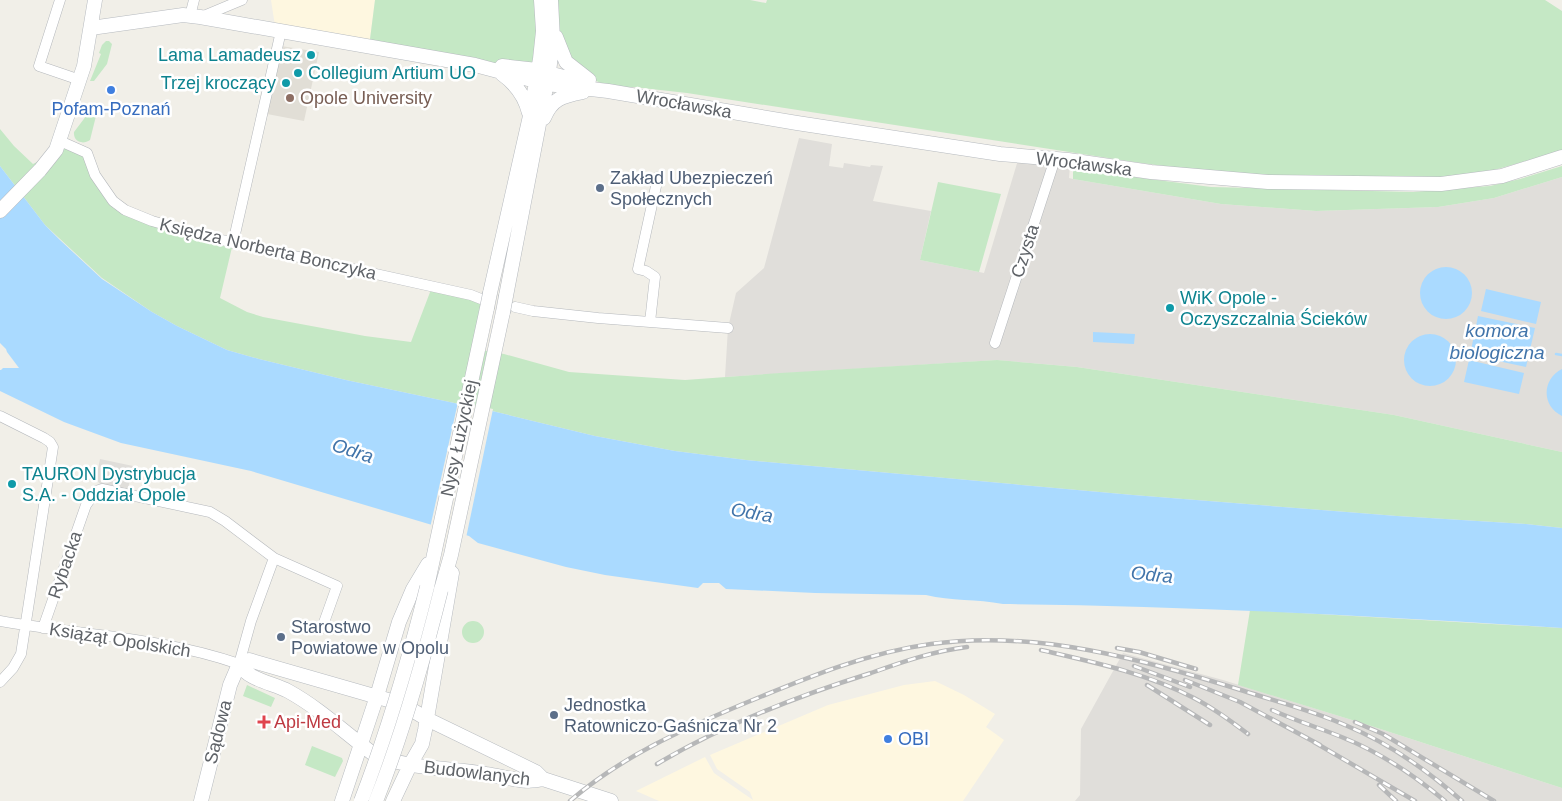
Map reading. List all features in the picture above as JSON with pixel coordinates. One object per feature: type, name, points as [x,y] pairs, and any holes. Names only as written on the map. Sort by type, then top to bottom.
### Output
[{"type":"main road","points":[[0,211],[52,157],[60,141],[88,50],[95,0]]},
{"type":"main road","points":[[541,0],[542,77]]},
{"type":"main road","points":[[542,77],[552,53],[553,25],[551,0]]},
{"type":"main road","name":"Wrocławska","points":[[91,28],[166,17],[195,16],[826,128],[1000,154],[1055,159],[1151,172],[1259,181],[1448,183],[1502,176],[1562,157]]},
{"type":"main road","points":[[553,25],[560,51],[566,62],[598,89]]},
{"type":"main road","name":"Wrocławska","points":[[475,65],[521,67],[542,77]]},
{"type":"main road","points":[[497,71],[517,87],[530,116]]},
{"type":"main road","name":"Nysy Łużyckiej","points":[[361,801],[390,721],[427,586],[477,352],[486,300],[530,116],[542,77]]},
{"type":"main road","name":"Nysy Łużyckiej","points":[[376,801],[407,715],[428,642],[440,590],[448,577],[494,349],[508,305],[537,135],[542,77]]},
{"type":"main road","points":[[537,135],[547,111],[554,102],[562,97],[598,89]]},
{"type":"main road","points":[[342,801],[406,604],[434,552]]},
{"type":"main road","points":[[393,801],[410,764],[422,744],[448,577]]},
{"type":"main road","name":"Książąt Opolskich","points":[[361,744],[308,702],[253,676],[244,671],[238,664],[249,660],[377,696]]},
{"type":"main road","name":"Sądowa","points":[[201,801],[230,685],[238,664]]},
{"type":"main road","name":"Budowlanych","points":[[377,696],[402,704],[427,719],[536,772],[543,780]]},
{"type":"main road","name":"Budowlanych","points":[[361,744],[384,758],[410,764],[530,782],[543,780],[611,801]]},
{"type":"street","points":[[60,0],[40,66],[80,80]]},
{"type":"street","points":[[194,0],[195,16],[242,0]]},
{"type":"street","points":[[233,243],[281,31]]},
{"type":"street","name":"Księdza Norberta Bonczyka","points":[[60,141],[87,153],[95,175],[113,201],[125,210],[152,221],[194,234],[471,295],[486,300]]},
{"type":"street","name":"Czysta","points":[[995,343],[1055,159]]},
{"type":"street","points":[[650,322],[655,277],[646,270],[638,269],[658,177]]},
{"type":"street","points":[[508,305],[533,311],[728,328]]},
{"type":"street","points":[[0,416],[44,438],[53,447],[21,654],[13,668],[0,682]]},
{"type":"street","name":"Rybacka","points":[[44,628],[86,505],[96,491],[102,489],[210,512],[274,558]]},
{"type":"street","points":[[238,664],[251,621],[274,558],[337,586],[322,628]]},
{"type":"street","name":"Książąt Opolskich","points":[[0,621],[186,649],[238,664]]},
{"type":"shaded area","points":[[271,0],[375,0],[369,47],[275,26]]},
{"type":"shaded area","name":"Opole University","points":[[281,46],[319,52],[304,121],[267,114]]},
{"type":"shaded area","points":[[799,138],[832,144],[829,166],[843,168],[844,163],[870,167],[871,165],[883,166],[873,201],[931,211],[920,260],[984,273],[1018,160],[1070,166],[1069,178],[1073,179],[1221,204],[1316,211],[1438,207],[1494,198],[1562,177],[1562,452],[1394,415],[1077,367],[997,360],[725,377],[728,328],[736,293],[764,268]]},
{"type":"shaded area","points":[[100,459],[133,466],[128,489],[100,484],[96,479]]},
{"type":"shaded area","points":[[1123,653],[1223,680],[1562,788],[1562,801],[1075,801],[1080,795],[1081,729]]},
{"type":"shaded area","points":[[935,681],[964,695],[995,714],[986,727],[1004,740],[963,801],[659,801],[636,791],[705,757],[714,773],[753,800],[750,792],[717,769],[710,755],[828,705],[904,685]]},
{"type":"green space","points":[[375,0],[541,0],[537,70],[369,47]]},
{"type":"green space","points":[[551,0],[750,0],[766,3],[767,0],[1545,0],[1562,11],[1562,151],[1494,170],[1442,178],[1313,178],[1194,170],[687,93],[633,87],[612,88],[583,75],[566,62]]},
{"type":"green space","points":[[106,41],[112,44],[107,64],[94,81],[90,81],[101,54],[99,53],[102,45]]},
{"type":"green space","points":[[96,103],[99,104],[90,140],[79,142],[75,138],[74,132]]},
{"type":"green space","points":[[0,129],[33,164],[60,141],[81,151],[119,206],[233,243],[220,298],[247,312],[263,317],[365,336],[411,342],[432,287],[487,297],[476,349],[504,354],[569,372],[685,380],[997,360],[1077,367],[1394,415],[1562,452],[1562,528],[1133,495],[746,460],[675,451],[595,436],[259,359],[227,350],[177,326],[152,312],[102,278],[45,225],[0,166]]},
{"type":"green space","points":[[1562,166],[1562,177],[1494,198],[1438,207],[1316,211],[1221,204],[1073,179],[1073,169],[1211,187],[1413,192],[1490,186]]},
{"type":"green space","points":[[938,182],[1001,194],[979,272],[920,260]]},
{"type":"green space","points":[[1250,610],[1562,628],[1562,788],[1238,685]]},
{"type":"green space","points":[[473,621],[481,624],[484,632],[481,640],[473,643],[465,640],[462,632],[465,624]]},
{"type":"green space","points":[[247,685],[275,698],[271,707],[243,696]]},
{"type":"green space","points":[[312,746],[342,758],[343,761],[335,777],[305,765]]},
{"type":"water","name":"Odra","points":[[0,166],[45,225],[102,279],[152,312],[227,350],[346,380],[492,411],[595,436],[675,451],[746,460],[1133,495],[1562,528],[1562,628],[1282,612],[1003,604],[926,595],[726,589],[719,583],[703,583],[698,588],[605,575],[566,567],[478,543],[469,536],[251,471],[121,443],[64,422],[0,391],[0,370],[3,368],[19,368],[0,343]]},
{"type":"water","points":[[1446,267],[1456,269],[1464,275],[1470,283],[1472,293],[1470,303],[1464,311],[1456,317],[1446,319],[1436,317],[1428,311],[1422,303],[1420,293],[1422,283],[1428,275],[1436,269]]},
{"type":"water","name":"komora biologiczna","points":[[1486,289],[1541,302],[1536,324],[1481,311]]},
{"type":"water","name":"komora biologiczna","points":[[1478,316],[1535,328],[1526,367],[1470,355]]},
{"type":"water","points":[[1093,332],[1135,334],[1134,344],[1093,342]]},
{"type":"water","points":[[1430,334],[1440,336],[1448,342],[1454,350],[1456,360],[1454,370],[1448,378],[1440,384],[1430,386],[1420,384],[1412,378],[1406,370],[1404,360],[1406,350],[1412,342],[1420,336]]},
{"type":"water","name":"komora biologiczna","points":[[1469,360],[1524,373],[1519,394],[1464,382]]},
{"type":"water","points":[[1562,369],[1562,416],[1550,406],[1547,392],[1551,379],[1555,373]]},
{"type":"pier","points":[[458,402],[493,409],[466,538],[430,528]]},
{"type":"waterway","points":[[1556,354],[1562,355]]},
{"type":"railway","points":[[570,801],[610,771],[652,746],[697,724],[789,685],[859,660],[906,648],[970,640],[1050,644],[1089,650],[1168,668],[1308,711],[1377,740],[1421,768],[1462,801]]},
{"type":"railway","points":[[657,764],[708,736],[789,701],[906,661],[942,651],[967,647]]},
{"type":"railway","points":[[1117,648],[1139,652],[1196,669]]},
{"type":"railway","points":[[1041,650],[1119,669],[1176,689],[1222,715],[1248,734]]},
{"type":"railway","points":[[1134,666],[1190,687]]},
{"type":"railway","points":[[1185,680],[1240,702],[1320,745]]},
{"type":"railway","points":[[1147,685],[1210,725]]},
{"type":"railway","points":[[1272,710],[1344,738],[1371,751],[1421,782],[1445,801]]},
{"type":"railway","points":[[1355,722],[1383,734],[1494,801]]},
{"type":"railway","points":[[1314,742],[1415,801]]},
{"type":"railway","points":[[1379,785],[1396,801]]},
{"type":"place","name":"Lama Lamadeusz","points":[[311,55]]},
{"type":"place","name":"Collegium Artium UO","points":[[298,73]]},
{"type":"place","name":"Trzej kroczący","points":[[286,83]]},
{"type":"place","name":"Pofam-Poznań","points":[[111,90]]},
{"type":"place","name":"Opole University","points":[[290,98]]},
{"type":"place","name":"Zakład Ubezpieczeń Społecznych","points":[[600,188]]},
{"type":"place","name":"WiK Opole - Oczyszczalnia Ścieków","points":[[1170,308]]},
{"type":"place","name":"TAURON Dystrybucja S.A. - Oddział Opole","points":[[12,484]]},
{"type":"place","name":"Starostwo Powiatowe w Opolu","points":[[281,637]]},
{"type":"place","name":"Jednostka Ratowniczo-Gaśnicza Nr 2","points":[[554,715]]},
{"type":"place","name":"Api-Med","points":[[264,722]]},
{"type":"place","name":"OBI","points":[[888,739]]}]
